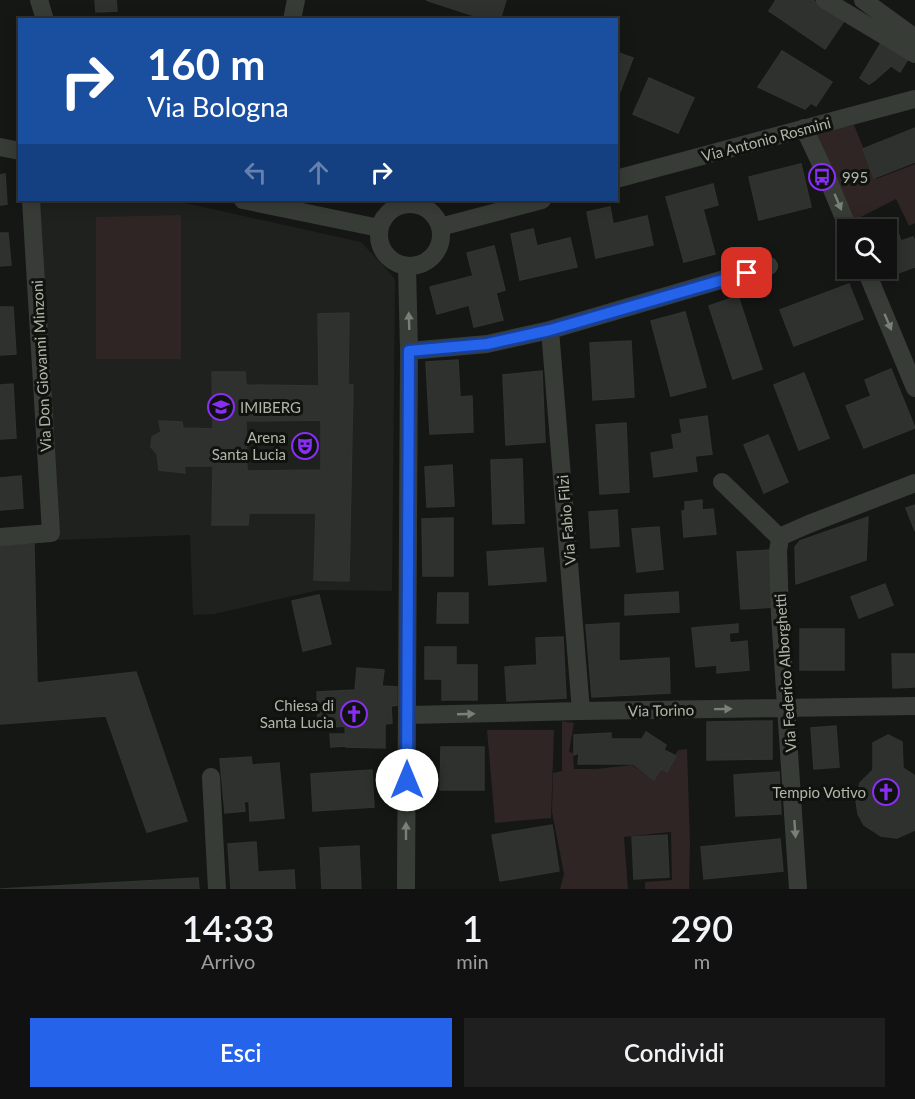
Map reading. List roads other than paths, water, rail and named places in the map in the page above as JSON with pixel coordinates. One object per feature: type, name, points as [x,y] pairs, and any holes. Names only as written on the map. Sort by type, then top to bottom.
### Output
[{"type":"street","points":[[39,0],[44,18]]},
{"type":"street","points":[[292,18],[296,0]]},
{"type":"street","points":[[825,0],[915,54]]},
{"type":"street","points":[[863,0],[915,38]]},
{"type":"street","name":"Via Antonio Rosmini","points":[[618,178],[915,99]]},
{"type":"street","points":[[804,128],[844,219]]},
{"type":"street","points":[[0,147],[18,151]]},
{"type":"street","name":"Via Don Giovanni Minzoni","points":[[0,537],[51,533],[31,201]]},
{"type":"street","points":[[256,201],[379,228]]},
{"type":"street","points":[[440,227],[538,201]]},
{"type":"street","points":[[409,203],[421,205],[431,212],[440,227],[440,241],[434,254],[416,266],[395,263],[381,248],[379,228],[382,220],[390,210],[397,206],[409,203]]},
{"type":"street","points":[[406,889],[409,351],[407,266]]},
{"type":"street","points":[[409,351],[487,344],[550,330],[769,266]]},
{"type":"street","points":[[870,279],[915,388]]},
{"type":"street","name":"Via Fabio Filzi","points":[[550,330],[581,711]]},
{"type":"street","points":[[722,482],[780,538],[809,524],[915,483]]},
{"type":"street","name":"Via Federico Alborghetti","points":[[780,538],[778,551],[780,615],[798,889]]},
{"type":"street","name":"Via Torino","points":[[407,715],[915,706]]},
{"type":"street","points":[[212,777],[217,889]]},
{"type":"place","name":"995","points":[[822,177]]},
{"type":"place","name":"IMIBERG","points":[[221,407]]},
{"type":"place","name":"Arena Santa Lucia","points":[[305,446]]},
{"type":"place","name":"Chiesa di Santa Lucia","points":[[354,714]]},
{"type":"place","name":"Tempio Votivo","points":[[886,792]]}]
